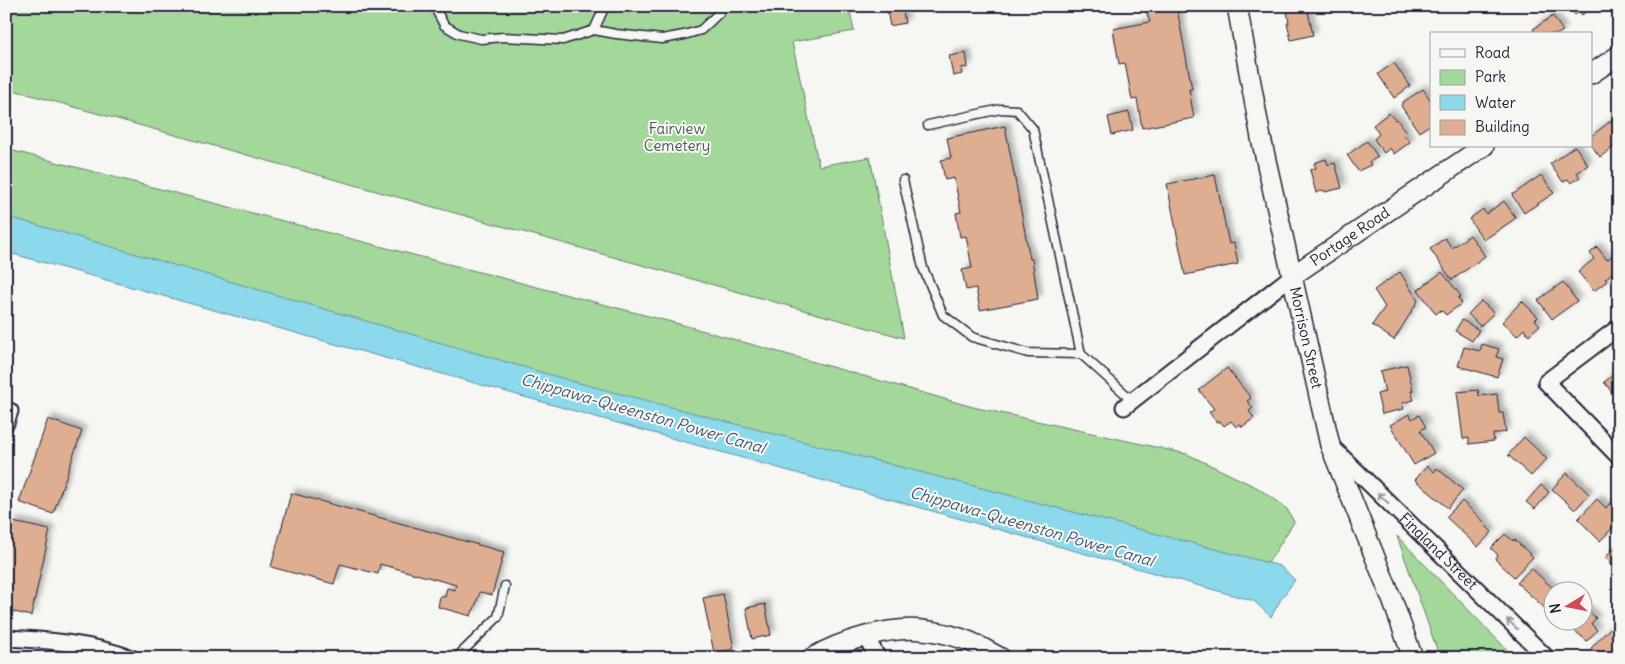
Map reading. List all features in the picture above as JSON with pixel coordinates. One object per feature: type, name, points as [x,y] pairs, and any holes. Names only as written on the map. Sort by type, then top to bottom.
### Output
[{"type":"street","name":"Morrison Street","points":[[1236,6],[1261,138],[1330,445],[1393,602],[1413,658]]},
{"type":"street","points":[[1592,73],[1619,55]]},
{"type":"street","name":"Portage Road","points":[[1128,403],[1292,276],[1481,148]]},
{"type":"street","points":[[1619,327],[1546,382],[1619,457]]},
{"type":"street","name":"Fingland Street","points":[[1330,445],[1547,658]]},
{"type":"street","points":[[812,658],[825,650],[866,637],[892,631],[921,630],[965,639],[1001,658]]},
{"type":"street","points":[[866,637],[878,658]]},
{"type":"street","points":[[6,638],[55,640],[132,658]]},
{"type":"lane","points":[[434,6],[444,25],[459,34],[482,39],[503,37],[563,40],[594,30],[662,39],[677,36],[701,30],[719,13],[723,6]]},
{"type":"lane","points":[[594,30],[605,6]]},
{"type":"lane","points":[[928,125],[1001,110],[1017,110],[1034,129],[1081,354],[1128,403]]},
{"type":"lane","points":[[902,180],[923,268],[943,315],[972,337],[1028,353],[1081,354]]},
{"type":"lane","points":[[456,658],[498,617],[506,586]]},
{"type":"green space","name":"Fairview Cemetery","points":[[6,6],[849,6],[854,31],[792,42],[819,166],[870,157],[904,338],[6,88]]},
{"type":"green space","points":[[6,149],[683,325],[973,407],[1187,454],[1258,488],[1287,509],[1294,522],[1258,579],[6,225]]},
{"type":"green space","points":[[1397,536],[1515,658],[1440,658]]},
{"type":"water","name":"Chippawa-Queenston Power Canal","points":[[6,216],[575,382],[1280,566],[1295,580],[1271,617],[1254,601],[6,252]]},
{"type":"building","points":[[886,6],[902,6],[905,23],[890,26]]},
{"type":"building","points":[[1167,6],[1179,6],[1179,9],[1177,9],[1192,89],[1189,89],[1194,118],[1142,128],[1137,99],[1132,100],[1125,63],[1119,64],[1113,29],[1150,22],[1146,11]]},
{"type":"building","points":[[1569,6],[1591,7],[1582,15],[1580,11],[1575,15]]},
{"type":"building","points":[[1307,7],[1313,35],[1291,40],[1287,23],[1289,23],[1287,11]]},
{"type":"building","points":[[1553,16],[1563,31],[1535,32],[1533,29]]},
{"type":"building","points":[[966,53],[968,67],[961,68],[962,74],[953,76],[949,56]]},
{"type":"building","points":[[1394,63],[1410,86],[1394,98],[1378,74]]},
{"type":"building","points":[[1423,89],[1430,100],[1430,125],[1419,132],[1401,106],[1403,102]]},
{"type":"building","points":[[1129,112],[1133,130],[1112,135],[1108,117]]},
{"type":"building","points":[[1389,113],[1395,120],[1397,119],[1406,133],[1404,135],[1410,142],[1394,154],[1390,148],[1384,153],[1374,139],[1379,134],[1373,125]]},
{"type":"building","points":[[1612,120],[1619,130],[1619,143],[1600,157],[1592,146],[1592,135]]},
{"type":"building","points":[[1005,126],[1030,259],[1032,259],[1038,299],[980,310],[976,288],[966,290],[962,270],[972,268],[966,236],[960,237],[956,213],[961,212],[954,178],[945,180],[941,160],[951,158],[947,138]]},
{"type":"building","points":[[1367,141],[1378,157],[1369,162],[1371,165],[1358,171],[1347,155]]},
{"type":"building","points":[[1572,148],[1576,148],[1588,165],[1577,173],[1580,177],[1571,183],[1568,179],[1563,182],[1550,164]]},
{"type":"building","points":[[1326,159],[1328,165],[1335,163],[1342,188],[1316,193],[1310,170],[1316,168],[1314,163]]},
{"type":"building","points":[[1215,175],[1229,244],[1234,243],[1238,264],[1185,275],[1167,184]]},
{"type":"building","points":[[1541,175],[1554,193],[1524,213],[1512,195]]},
{"type":"building","points":[[1504,201],[1516,218],[1484,240],[1469,219],[1483,209],[1486,214]]},
{"type":"building","points":[[1470,235],[1485,256],[1452,280],[1430,249],[1445,238],[1452,248]]},
{"type":"building","points":[[1597,247],[1607,260],[1615,253],[1619,258],[1619,272],[1614,276],[1612,273],[1605,279],[1607,281],[1594,291],[1578,272],[1594,259],[1590,253]]},
{"type":"building","points":[[1400,272],[1418,301],[1394,340],[1372,325],[1385,307],[1374,290]]},
{"type":"building","points":[[1442,272],[1461,296],[1458,298],[1462,303],[1446,315],[1441,310],[1436,314],[1418,290]]},
{"type":"building","points":[[1563,282],[1577,301],[1552,319],[1538,300]]},
{"type":"building","points":[[1481,301],[1494,313],[1480,326],[1468,314]]},
{"type":"building","points":[[1522,301],[1538,317],[1535,320],[1540,325],[1529,335],[1524,329],[1517,336],[1502,322]]},
{"type":"building","points":[[1462,320],[1479,330],[1472,341],[1455,331]]},
{"type":"building","points":[[1482,344],[1499,349],[1496,357],[1503,359],[1497,377],[1458,366],[1464,347],[1480,351]]},
{"type":"building","points":[[1407,365],[1414,400],[1402,403],[1404,409],[1382,414],[1377,394],[1385,392],[1380,371]]},
{"type":"building","points":[[1227,368],[1251,398],[1247,401],[1253,408],[1249,411],[1254,418],[1242,427],[1240,424],[1236,427],[1231,421],[1224,426],[1220,421],[1217,423],[1209,412],[1214,409],[1199,390]]},
{"type":"building","points":[[1618,371],[1619,395],[1616,398],[1604,382]]},
{"type":"building","points":[[1478,390],[1479,396],[1497,394],[1499,413],[1503,413],[1506,432],[1493,434],[1494,441],[1469,444],[1469,438],[1463,439],[1457,392]]},
{"type":"building","points":[[1409,414],[1412,419],[1419,415],[1426,427],[1420,430],[1434,453],[1414,465],[1390,425]]},
{"type":"building","points":[[48,419],[82,431],[53,514],[19,502]]},
{"type":"building","points":[[1524,437],[1547,459],[1531,476],[1508,455]]},
{"type":"building","points":[[1427,466],[1434,472],[1437,468],[1463,490],[1448,508],[1415,480]]},
{"type":"building","points":[[1567,473],[1589,494],[1575,510],[1552,489]]},
{"type":"building","points":[[1541,485],[1549,492],[1535,509],[1526,502]]},
{"type":"building","points":[[291,493],[504,552],[492,595],[480,592],[471,616],[438,607],[440,596],[445,597],[447,588],[455,590],[456,585],[380,564],[378,574],[340,564],[334,584],[271,567]]},
{"type":"building","points":[[1597,499],[1606,508],[1610,503],[1619,511],[1619,521],[1600,541],[1578,519]]},
{"type":"building","points":[[1462,501],[1492,532],[1478,547],[1446,517]]},
{"type":"building","points":[[13,522],[50,530],[31,616],[6,610],[6,553]]},
{"type":"building","points":[[1505,534],[1513,541],[1514,539],[1533,557],[1514,577],[1495,559],[1498,555],[1491,548]]},
{"type":"building","points":[[1619,543],[1619,564],[1617,563],[1614,567],[1605,558]]},
{"type":"building","points":[[1531,568],[1546,582],[1542,582],[1542,606],[1517,583]]},
{"type":"building","points":[[723,594],[734,649],[714,653],[703,598]]},
{"type":"building","points":[[765,604],[771,635],[752,639],[746,608]]},
{"type":"building","points":[[1592,615],[1596,618],[1592,623]]},
{"type":"building","points":[[1592,625],[1597,630],[1587,641],[1576,632],[1592,632]]},
{"type":"building","points":[[1612,626],[1619,633],[1619,658],[1609,658],[1606,655],[1602,658],[1591,648]]}]
